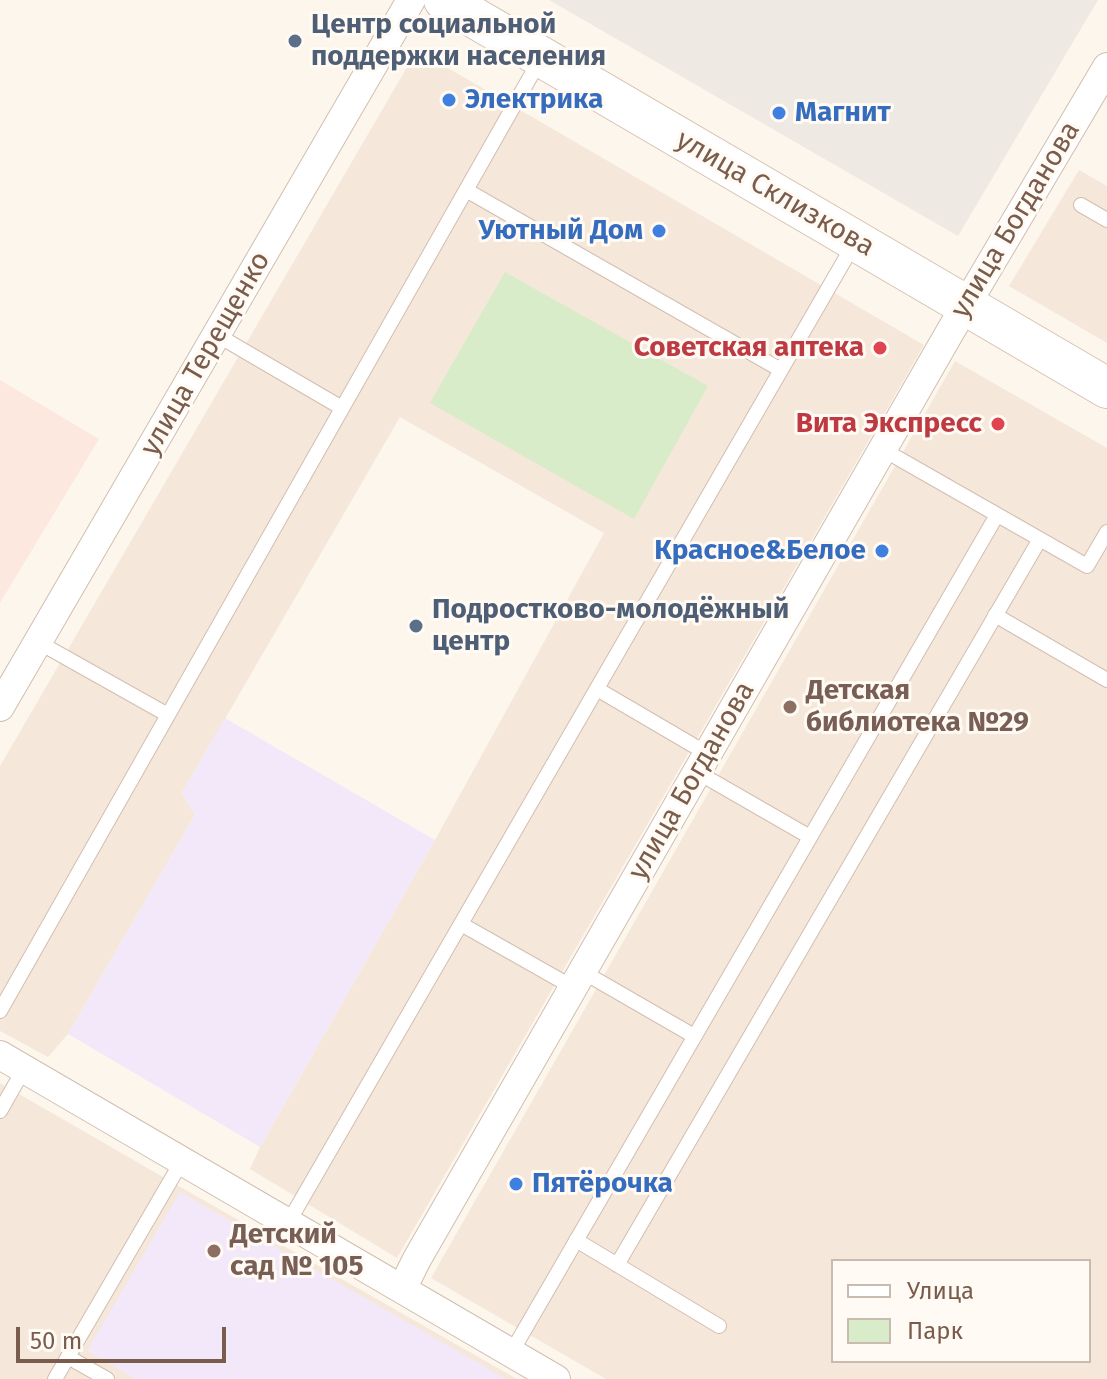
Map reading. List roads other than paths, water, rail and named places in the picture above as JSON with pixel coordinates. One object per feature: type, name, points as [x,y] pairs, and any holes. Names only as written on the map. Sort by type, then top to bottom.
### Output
[{"type":"street","name":"улица Терещенко","points":[[0,707],[411,0]]},
{"type":"street","name":"улица Склизкова","points":[[444,0],[1107,388]]},
{"type":"street","name":"улица Богданова","points":[[402,1289],[882,449],[1107,67]]},
{"type":"street","points":[[0,1055],[556,1379]]},
{"type":"lane","points":[[0,1011],[541,57]]},
{"type":"lane","points":[[466,190],[781,370]]},
{"type":"lane","points":[[1081,205],[1107,220]]},
{"type":"lane","points":[[288,1223],[855,241]]},
{"type":"lane","points":[[217,335],[342,408]]},
{"type":"lane","points":[[882,449],[1087,566],[1107,532]]},
{"type":"lane","points":[[511,1353],[997,515]]},
{"type":"lane","points":[[617,1265],[1040,539]]},
{"type":"lane","points":[[995,615],[1107,680]]},
{"type":"lane","points":[[38,642],[168,715]]},
{"type":"lane","points":[[597,689],[810,837]]},
{"type":"lane","points":[[461,924],[694,1036]]},
{"type":"lane","points":[[0,1111],[24,1069]]},
{"type":"lane","points":[[55,1379],[182,1161]]},
{"type":"lane","points":[[576,1240],[719,1326]]},
{"type":"lane","points":[[68,1357],[107,1379]]},
{"type":"place","name":"Центр социальной поддержки населения","points":[[295,41]]},
{"type":"place","name":"Электрика","points":[[449,100]]},
{"type":"place","name":"Магнит","points":[[779,113]]},
{"type":"place","name":"Уютный Дом","points":[[659,231]]},
{"type":"place","name":"Советская аптека","points":[[880,348]]},
{"type":"place","name":"Вита Экспресс","points":[[998,424]]},
{"type":"place","name":"Красное&Белое","points":[[882,551]]},
{"type":"place","name":"Подростково-молодёжный центр","points":[[416,626]]},
{"type":"place","name":"Детская библиотека №29","points":[[790,707]]},
{"type":"place","name":"Пятёрочка","points":[[516,1184]]},
{"type":"place","name":"Детский сад № 105","points":[[214,1251]]}]
